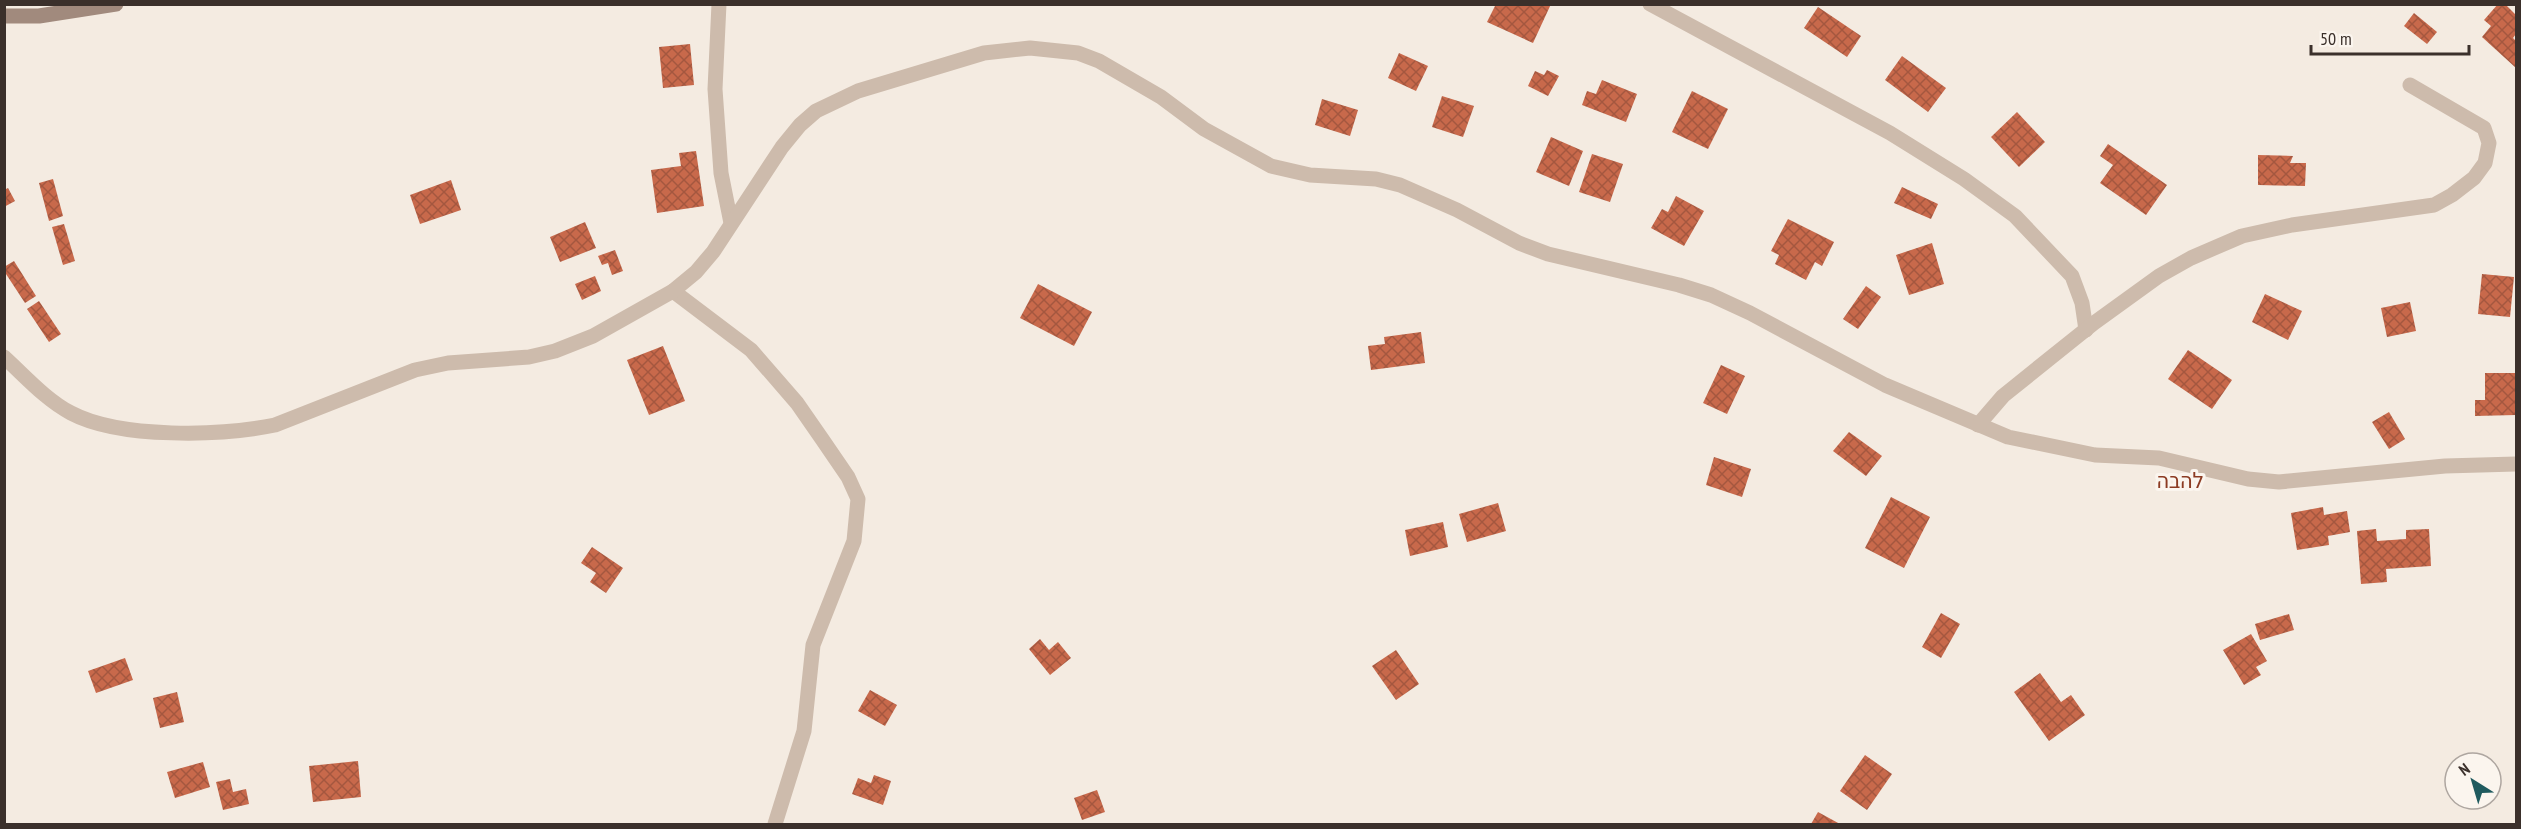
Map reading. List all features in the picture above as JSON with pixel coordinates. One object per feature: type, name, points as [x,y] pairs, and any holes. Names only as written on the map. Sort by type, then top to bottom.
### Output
[{"type":"street","points":[[4,16],[39,16],[116,4]]},
{"type":"street","points":[[719,4],[715,89],[721,173],[731,223]]},
{"type":"street","points":[[1650,4],[1890,134],[1964,179],[2015,216],[2072,276],[2082,303],[2086,330]]},
{"type":"street","points":[[4,357],[70,413],[98,424],[130,430],[206,432],[252,430],[300,417],[415,370],[443,363],[529,357],[555,351],[602,331],[673,291],[696,272],[713,252],[782,147],[800,125],[816,111],[858,91],[984,53],[1030,48],[1078,53],[1099,61],[1161,97],[1204,129],[1271,166],[1310,175],[1376,179],[1400,185],[1457,210],[1497,233],[1548,254],[1679,285],[1711,295],[1750,312],[1885,385],[2008,437],[2095,455],[2159,458],[2248,479],[2279,482],[2445,466],[2517,464]]},
{"type":"street","points":[[1978,425],[2003,396],[2086,330],[2159,276],[2191,258],[2242,236],[2292,225],[2434,205],[2474,178],[2485,163],[2488,143],[2484,128],[2410,84]]},
{"type":"street","points":[[673,291],[751,350],[816,430],[848,477],[858,498],[854,542],[813,645],[804,731],[775,825]]},
{"type":"building","points":[[1496,4],[1551,4],[1533,43],[1487,22]]},
{"type":"building","points":[[2498,4],[2505,4],[2516,15],[2516,34],[2513,38],[2516,41],[2516,68],[2482,37],[2491,26],[2484,20]]},
{"type":"building","points":[[1818,7],[1861,36],[1847,57],[1804,28]]},
{"type":"building","points":[[2414,13],[2437,32],[2427,44],[2404,26]]},
{"type":"building","points":[[690,44],[694,85],[663,88],[659,47]]},
{"type":"building","points":[[1399,53],[1428,66],[1416,91],[1388,78]]},
{"type":"building","points":[[1902,56],[1946,88],[1928,112],[1885,80]]},
{"type":"building","points":[[1547,70],[1559,76],[1548,96],[1528,86],[1535,71],[1544,75]]},
{"type":"building","points":[[1602,80],[1637,94],[1626,122],[1582,105],[1587,91],[1596,94]]},
{"type":"building","points":[[1692,91],[1728,109],[1708,149],[1672,132]]},
{"type":"building","points":[[1442,96],[1474,106],[1463,137],[1432,127]]},
{"type":"building","points":[[1322,99],[1358,110],[1350,136],[1315,125]]},
{"type":"building","points":[[2017,112],[2045,142],[2019,167],[1991,137]]},
{"type":"building","points":[[1551,137],[1583,151],[1569,186],[1536,172]]},
{"type":"building","points":[[2108,144],[2167,185],[2146,215],[2100,183],[2113,165],[2100,156]]},
{"type":"building","points":[[696,151],[704,206],[657,213],[651,170],[681,166],[679,153]]},
{"type":"building","points":[[1592,154],[1623,164],[1610,202],[1579,192]]},
{"type":"building","points":[[2258,155],[2293,156],[2290,163],[2306,163],[2305,186],[2258,185]]},
{"type":"building","points":[[53,179],[63,216],[49,221],[39,183]]},
{"type":"building","points":[[451,180],[461,210],[420,224],[410,195]]},
{"type":"building","points":[[1902,187],[1938,204],[1931,219],[1894,203]]},
{"type":"building","points":[[8,188],[15,201],[4,207],[4,190]]},
{"type":"building","points":[[1676,196],[1704,211],[1684,246],[1651,228],[1662,209],[1668,212]]},
{"type":"building","points":[[1788,219],[1834,242],[1822,266],[1815,262],[1806,280],[1775,264],[1779,255],[1771,251]]},
{"type":"building","points":[[585,222],[596,248],[560,262],[550,237]]},
{"type":"building","points":[[64,224],[75,261],[63,265],[52,227]]},
{"type":"building","points":[[1932,243],[1944,284],[1909,295],[1896,255]]},
{"type":"building","points":[[615,250],[623,271],[612,275],[608,263],[602,265],[598,256]]},
{"type":"building","points":[[14,261],[36,296],[25,303],[4,271],[4,267]]},
{"type":"building","points":[[2482,274],[2514,277],[2510,317],[2478,314]]},
{"type":"building","points":[[595,276],[601,291],[582,300],[575,284]]},
{"type":"building","points":[[1038,284],[1092,312],[1074,346],[1020,318]]},
{"type":"building","points":[[1866,286],[1881,297],[1858,329],[1843,319]]},
{"type":"building","points":[[2265,294],[2302,311],[2288,340],[2252,322]]},
{"type":"building","points":[[39,301],[61,334],[49,342],[27,309]]},
{"type":"building","points":[[2410,302],[2416,331],[2387,337],[2381,308]]},
{"type":"building","points":[[1421,332],[1425,363],[1371,370],[1368,346],[1385,344],[1384,337]]},
{"type":"building","points":[[663,346],[685,401],[649,415],[627,360]]},
{"type":"building","points":[[2188,350],[2232,380],[2212,409],[2168,379]]},
{"type":"building","points":[[1721,365],[1745,376],[1727,414],[1703,403]]},
{"type":"building","points":[[2485,373],[2516,373],[2516,415],[2475,416],[2475,400],[2485,400]]},
{"type":"building","points":[[2389,412],[2405,439],[2389,449],[2372,422]]},
{"type":"building","points":[[1849,432],[1882,456],[1866,476],[1833,451]]},
{"type":"building","points":[[1714,457],[1751,469],[1742,497],[1706,485]]},
{"type":"building","points":[[1891,497],[1930,517],[1904,568],[1865,548]]},
{"type":"building","points":[[1498,503],[1506,531],[1467,542],[1459,514]]},
{"type":"building","points":[[2323,507],[2324,515],[2347,511],[2350,532],[2328,536],[2329,545],[2297,550],[2291,513]]},
{"type":"building","points":[[1443,522],[1448,547],[1410,556],[1405,530]]},
{"type":"building","points":[[2376,529],[2377,541],[2406,539],[2406,530],[2429,529],[2431,566],[2386,569],[2387,582],[2361,584],[2357,531]]},
{"type":"building","points":[[592,547],[623,568],[606,593],[590,582],[596,573],[581,563]]},
{"type":"building","points":[[1941,613],[1960,624],[1941,658],[1922,647]]},
{"type":"building","points":[[2289,614],[2294,630],[2260,640],[2255,624]]},
{"type":"building","points":[[2251,634],[2267,661],[2256,667],[2261,675],[2244,685],[2223,650]]},
{"type":"building","points":[[1040,639],[1049,650],[1058,642],[1071,658],[1050,675],[1029,649]]},
{"type":"building","points":[[1396,650],[1419,684],[1396,700],[1372,666]]},
{"type":"building","points":[[125,658],[133,680],[96,693],[88,671]]},
{"type":"building","points":[[2040,673],[2061,702],[2071,695],[2085,715],[2049,741],[2014,692]]},
{"type":"building","points":[[870,690],[897,705],[885,726],[858,711]]},
{"type":"building","points":[[177,692],[184,722],[160,728],[153,698]]},
{"type":"building","points":[[1865,755],[1892,774],[1867,810],[1840,791]]},
{"type":"building","points":[[358,761],[361,797],[313,802],[309,766]]},
{"type":"building","points":[[203,762],[210,787],[175,798],[167,772]]},
{"type":"building","points":[[874,775],[891,781],[883,805],[852,794],[858,778],[871,783]]},
{"type":"building","points":[[230,779],[233,792],[246,789],[249,804],[223,810],[216,782]]},
{"type":"building","points":[[1097,790],[1105,812],[1082,820],[1074,798]]},
{"type":"building","points":[[1818,812],[1840,824],[1811,824]]},
{"type":"district","name":"להבה","points":[[2180,480]]}]
